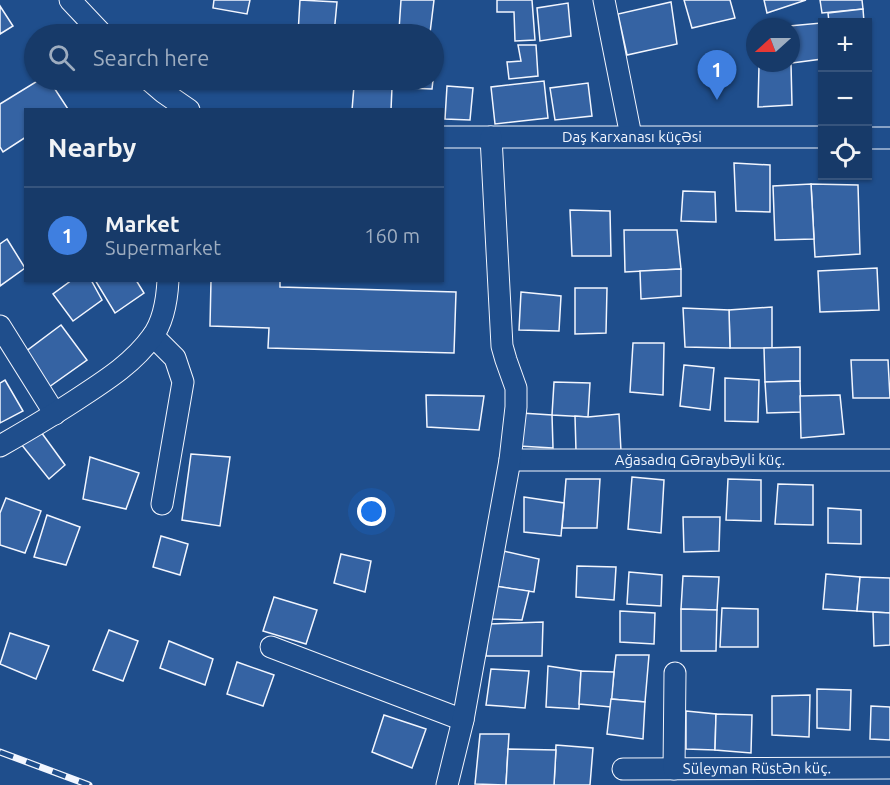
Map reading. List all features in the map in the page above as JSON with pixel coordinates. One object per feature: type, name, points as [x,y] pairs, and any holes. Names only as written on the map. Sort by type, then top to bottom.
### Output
[{"type":"street","points":[[70,0],[93,24]]},
{"type":"street","points":[[604,0],[631,136]]},
{"type":"street","points":[[161,90],[186,108]]},
{"type":"street","name":"Daş Karxanası küçəsi","points":[[444,136],[818,137]]},
{"type":"street","points":[[447,785],[463,720],[510,460],[516,407],[516,388],[502,346],[491,137]]},
{"type":"street","points":[[872,138],[890,138]]},
{"type":"street","points":[[0,446],[55,414],[111,377],[134,358],[153,336],[162,318],[168,295],[168,282]]},
{"type":"street","points":[[0,326],[55,414]]},
{"type":"street","points":[[153,336],[175,358],[183,382],[162,504]]},
{"type":"street","name":"Ağasadıq Gəraybəyli küç.","points":[[510,460],[890,460]]},
{"type":"street","points":[[271,647],[463,720]]},
{"type":"street","points":[[674,769],[675,673]]},
{"type":"street","name":"Süleyman Rüstən küç.","points":[[622,769],[890,768]]},
{"type":"building","points":[[214,0],[250,0],[247,14],[213,8]]},
{"type":"building","points":[[300,0],[337,2],[335,24],[299,24]]},
{"type":"building","points":[[401,0],[434,0],[431,24],[399,24]]},
{"type":"building","points":[[497,0],[532,0],[535,40],[515,41],[514,12],[497,12]]},
{"type":"building","points":[[684,0],[730,0],[735,18],[692,28]]},
{"type":"building","points":[[764,0],[806,0],[767,13]]},
{"type":"building","points":[[820,0],[862,0],[863,9],[822,13]]},
{"type":"building","points":[[671,2],[677,44],[627,55],[618,14]]},
{"type":"building","points":[[568,3],[571,36],[540,41],[537,8]]},
{"type":"building","points":[[0,6],[13,26],[0,34]]},
{"type":"building","points":[[863,9],[864,18],[829,18],[828,13]]},
{"type":"building","points":[[818,23],[818,60],[800,62],[800,25]]},
{"type":"building","points":[[518,45],[536,45],[538,76],[509,79],[507,62],[521,61]]},
{"type":"building","points":[[759,72],[791,72],[792,105],[758,107]]},
{"type":"building","points":[[544,81],[548,118],[495,124],[491,87]]},
{"type":"building","points":[[588,83],[592,116],[555,120],[550,88]]},
{"type":"building","points":[[447,86],[473,88],[470,120],[445,119]]},
{"type":"building","points":[[24,89],[56,90],[67,108],[24,108],[24,138],[3,152],[0,147],[0,104]]},
{"type":"building","points":[[354,90],[392,90],[391,108],[352,108]]},
{"type":"building","points":[[734,163],[770,165],[770,212],[736,211]]},
{"type":"building","points":[[811,184],[858,185],[860,254],[815,257]]},
{"type":"building","points":[[811,184],[814,239],[775,240],[773,186]]},
{"type":"building","points":[[683,191],[715,192],[716,222],[681,221]]},
{"type":"building","points":[[570,210],[610,211],[611,256],[572,256]]},
{"type":"building","points":[[624,230],[677,230],[681,269],[625,272]]},
{"type":"building","points":[[7,239],[24,269],[0,286],[0,244]]},
{"type":"building","points":[[877,268],[879,310],[820,312],[818,271]]},
{"type":"building","points":[[681,269],[681,296],[641,299],[640,271]]},
{"type":"building","points":[[69,282],[92,282],[102,300],[73,321],[53,294]]},
{"type":"building","points":[[96,282],[137,282],[144,293],[115,313]]},
{"type":"building","points":[[211,282],[280,282],[280,287],[456,292],[454,353],[268,348],[269,328],[210,326]]},
{"type":"building","points":[[575,288],[607,288],[606,333],[575,334]]},
{"type":"building","points":[[521,292],[561,296],[559,331],[519,330]]},
{"type":"building","points":[[772,307],[772,348],[730,348],[729,310]]},
{"type":"building","points":[[683,308],[729,310],[730,348],[685,347]]},
{"type":"building","points":[[61,325],[87,360],[49,387],[25,352]]},
{"type":"building","points":[[633,343],[664,343],[663,395],[630,392]]},
{"type":"building","points":[[800,347],[800,381],[765,382],[764,348]]},
{"type":"building","points":[[851,360],[888,360],[890,398],[853,398]]},
{"type":"building","points":[[684,365],[714,368],[710,410],[680,406]]},
{"type":"building","points":[[725,378],[759,380],[758,422],[725,421]]},
{"type":"building","points":[[5,380],[23,411],[0,423],[0,383]]},
{"type":"building","points":[[800,381],[801,412],[767,413],[765,382]]},
{"type":"building","points":[[554,382],[590,383],[588,417],[552,415]]},
{"type":"building","points":[[426,395],[484,396],[479,430],[427,427]]},
{"type":"building","points":[[840,395],[844,434],[801,438],[800,396]]},
{"type":"building","points":[[521,413],[552,415],[553,448],[519,446]]},
{"type":"building","points":[[619,414],[621,451],[576,451],[575,416]]},
{"type":"building","points":[[41,432],[65,465],[49,479],[21,444]]},
{"type":"building","points":[[191,454],[230,457],[220,526],[182,520]]},
{"type":"building","points":[[90,457],[139,473],[126,509],[83,499]]},
{"type":"building","points":[[632,477],[664,480],[661,533],[628,529]]},
{"type":"building","points":[[566,479],[600,479],[597,528],[562,528]]},
{"type":"building","points":[[728,479],[761,480],[761,521],[726,520]]},
{"type":"building","points":[[778,484],[813,485],[813,525],[775,524]]},
{"type":"building","points":[[524,497],[564,503],[561,536],[524,532]]},
{"type":"building","points":[[6,498],[41,511],[25,553],[0,545],[0,513]]},
{"type":"building","points":[[828,508],[861,510],[861,544],[828,543]]},
{"type":"building","points":[[47,515],[80,527],[66,565],[34,557]]},
{"type":"building","points":[[683,517],[720,517],[719,551],[684,552]]},
{"type":"building","points":[[161,536],[188,544],[180,575],[153,567]]},
{"type":"building","points":[[499,550],[539,559],[534,592],[493,586]]},
{"type":"building","points":[[341,554],[371,561],[365,592],[334,583]]},
{"type":"building","points":[[577,566],[616,567],[614,600],[576,597]]},
{"type":"building","points":[[629,572],[662,575],[661,606],[627,604]]},
{"type":"building","points":[[826,574],[860,577],[857,611],[823,609]]},
{"type":"building","points":[[683,576],[719,577],[717,610],[681,609]]},
{"type":"building","points":[[860,577],[890,578],[890,613],[857,611]]},
{"type":"building","points":[[495,586],[529,591],[522,620],[491,619]]},
{"type":"building","points":[[274,597],[317,610],[306,644],[263,631]]},
{"type":"building","points":[[722,608],[758,609],[758,647],[720,647]]},
{"type":"building","points":[[681,609],[717,610],[716,651],[681,651]]},
{"type":"building","points":[[620,611],[655,613],[654,644],[620,642]]},
{"type":"building","points":[[873,612],[890,613],[890,645],[874,646]]},
{"type":"building","points":[[543,622],[542,656],[486,656],[489,624]]},
{"type":"building","points":[[109,630],[138,641],[123,681],[93,670]]},
{"type":"building","points":[[10,633],[49,646],[36,679],[0,664]]},
{"type":"building","points":[[169,641],[213,659],[205,685],[160,668]]},
{"type":"building","points":[[616,655],[649,655],[645,702],[611,699]]},
{"type":"building","points":[[237,662],[274,675],[263,706],[227,694]]},
{"type":"building","points":[[548,666],[581,671],[579,709],[546,707]]},
{"type":"building","points":[[491,669],[529,671],[525,708],[486,705]]},
{"type":"building","points":[[581,671],[614,672],[611,707],[579,704]]},
{"type":"building","points":[[817,689],[851,690],[850,730],[817,728]]},
{"type":"building","points":[[810,695],[809,737],[772,735],[772,696]]},
{"type":"building","points":[[611,699],[645,702],[643,739],[607,734]]},
{"type":"building","points":[[871,706],[890,707],[890,740],[870,739]]},
{"type":"building","points":[[686,711],[716,714],[715,750],[686,749]]},
{"type":"building","points":[[716,714],[752,715],[751,753],[715,750]]},
{"type":"building","points":[[384,715],[426,729],[412,768],[372,752]]},
{"type":"building","points":[[480,734],[509,734],[506,785],[475,784]]},
{"type":"building","points":[[556,745],[593,748],[590,785],[554,785]]},
{"type":"building","points":[[508,749],[556,750],[554,785],[506,785]]},
{"type":"railway","points":[[0,752],[89,785]]},
{"type":"place","name":"Market","points":[[717,100]]}]
